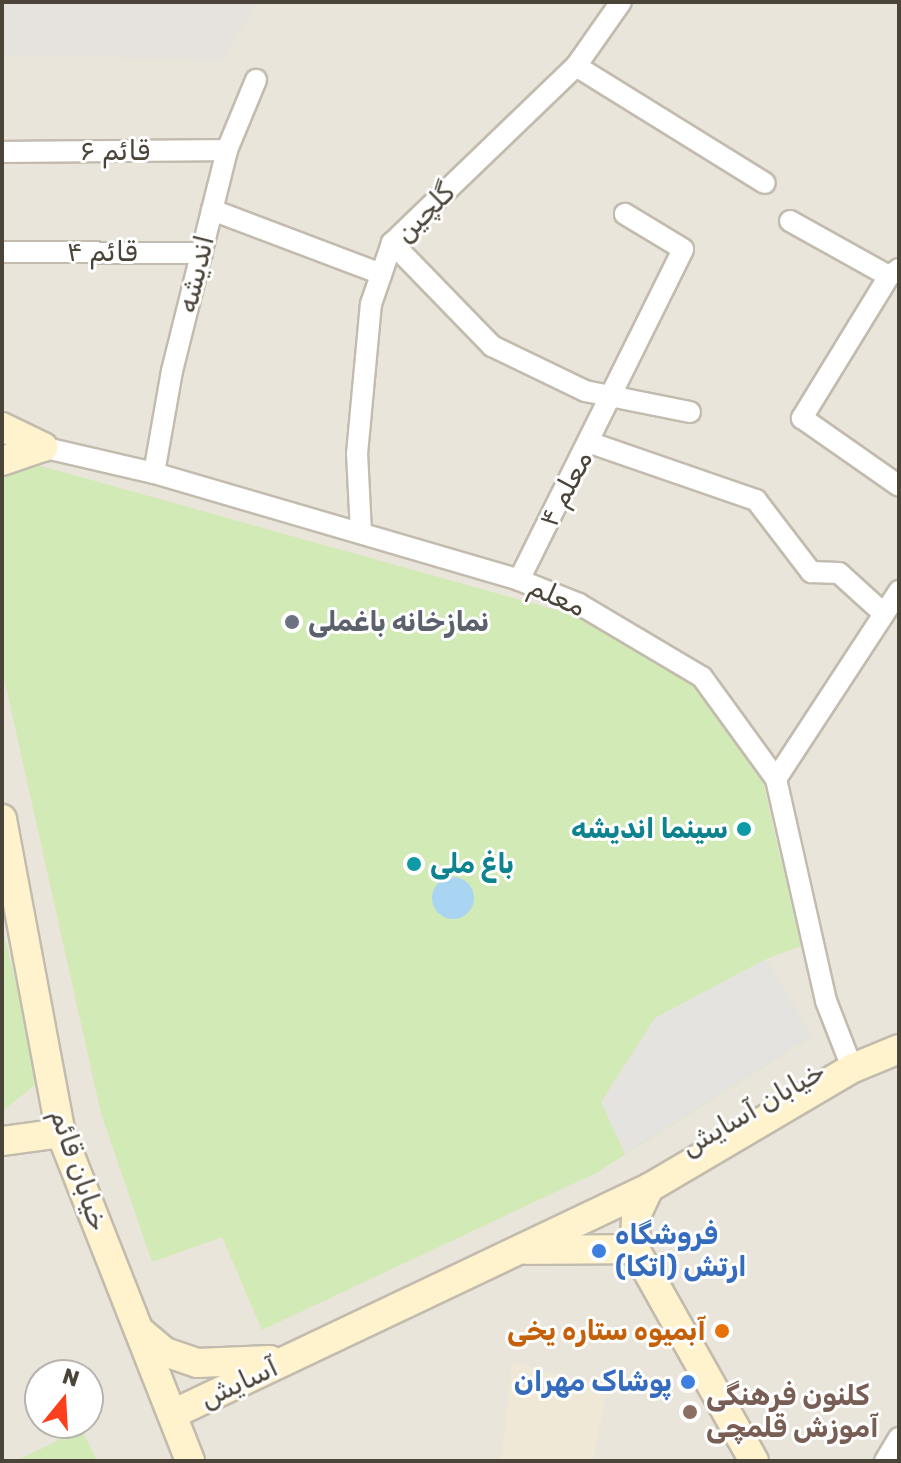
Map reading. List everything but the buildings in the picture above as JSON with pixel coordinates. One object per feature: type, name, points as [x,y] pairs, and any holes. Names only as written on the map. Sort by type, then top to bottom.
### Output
[{"type":"street","name":"گلچین","points":[[361,532],[357,454],[371,304],[392,243],[576,66],[621,2]]},
{"type":"street","points":[[576,66],[765,183]]},
{"type":"street","name":"اندیشه","points":[[154,473],[172,371],[227,150],[256,80]]},
{"type":"street","name":"قائم ۶","points":[[2,152],[227,150]]},
{"type":"street","points":[[212,210],[381,274]]},
{"type":"street","name":"معلم ۴","points":[[519,580],[591,443],[683,249],[625,214]]},
{"type":"street","points":[[790,221],[894,272],[802,418],[899,486]]},
{"type":"street","points":[[392,243],[492,346],[585,391],[690,412]]},
{"type":"street","name":"قائم ۴","points":[[2,252],[202,253]]},
{"type":"street","points":[[2,427],[43,447]]},
{"type":"street","name":"معلم","points":[[2,439],[154,473],[519,580],[579,604],[702,677],[776,779],[826,1001],[847,1055]]},
{"type":"street","points":[[591,443],[756,500],[811,572],[839,573],[883,613]]},
{"type":"street","points":[[2,461],[43,447]]},
{"type":"street","points":[[776,779],[899,591]]},
{"type":"street","name":"خیابان قائم","points":[[2,819],[61,1133],[190,1461]]},
{"type":"street","name":"خیابان آسایش","points":[[618,1201],[643,1175],[847,1055],[899,1034]]},
{"type":"street","name":"خیابان آسایش","points":[[291,1358],[649,1188],[853,1068],[899,1049]]},
{"type":"street","points":[[2,1141],[61,1133]]},
{"type":"street","points":[[649,1188],[636,1216],[635,1249],[754,1461]]},
{"type":"street","name":"خیابان آسایش","points":[[516,1250],[635,1249]]},
{"type":"street","name":"آسایش","points":[[141,1332],[165,1352],[197,1363],[291,1358]]},
{"type":"street","name":"آسایش","points":[[173,1414],[291,1358]]},
{"type":"street","points":[[885,1461],[899,1438]]},
{"type":"shaded area","points":[[2,2],[899,2],[899,1461],[2,1461]]},
{"type":"shaded area","points":[[2,2],[259,2],[222,59],[2,55]]},
{"type":"shaded area","points":[[766,959],[812,1036],[625,1154],[601,1102],[655,1018]]},
{"type":"shaded area","points":[[512,1362],[607,1388],[593,1461],[501,1461]]},
{"type":"green space","name":"باغ ملی","points":[[2,455],[578,616],[688,676],[763,782],[801,946],[766,959],[812,1036],[596,1173],[262,1330],[222,1237],[152,1262],[101,1113],[2,669]]},
{"type":"green space","points":[[2,927],[40,1081],[2,1111]]},
{"type":"green space","points":[[60,1439],[86,1439],[97,1461],[15,1461]]},
{"type":"water","points":[[453,877],[468,883],[474,898],[468,913],[453,919],[438,913],[432,898],[438,883]]},
{"type":"place","name":"نمازخانه باغملی","points":[[292,622]]},
{"type":"place","name":"سینما اندیشه","points":[[744,829]]},
{"type":"place","name":"باغ ملی","points":[[414,864]]},
{"type":"place","name":"فروشگاه ارتش (اتکا)","points":[[599,1251]]},
{"type":"place","name":"آبمیوه ستاره یخی","points":[[722,1331]]},
{"type":"place","name":"پوشاک مهران","points":[[688,1382]]},
{"type":"place","name":"کلنون فرهنگی آموزش قلمچی","points":[[690,1412]]}]
